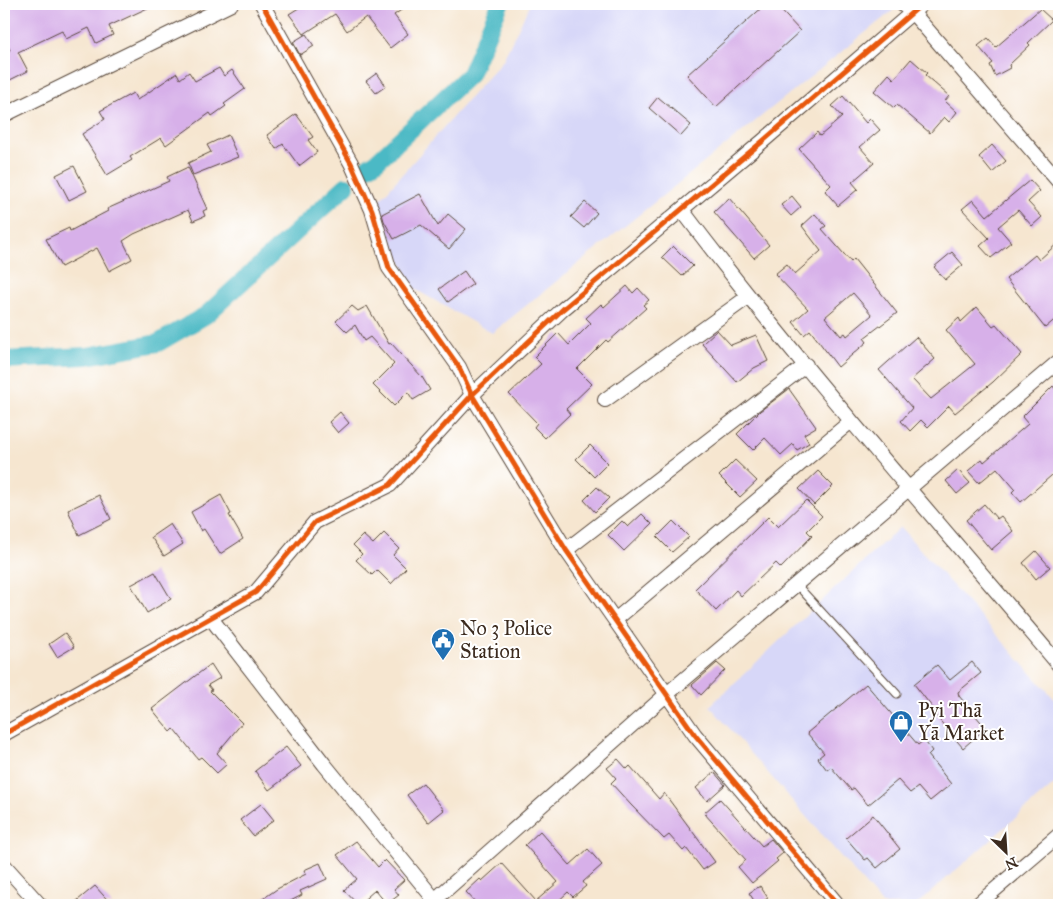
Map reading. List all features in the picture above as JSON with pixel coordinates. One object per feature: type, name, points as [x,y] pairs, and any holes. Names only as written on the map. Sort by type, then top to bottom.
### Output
[{"type":"street","points":[[4,115],[231,4]]},
{"type":"street","points":[[262,4],[351,163],[372,210],[389,268],[459,367],[472,395],[566,550],[695,735],[838,905]]},
{"type":"street","points":[[4,734],[256,592],[315,522],[390,485],[472,395],[563,309],[682,210],[912,7],[1059,182]]},
{"type":"street","points":[[682,210],[748,297],[806,365],[850,422],[908,487],[1059,665]]},
{"type":"street","points":[[606,400],[748,297]]},
{"type":"street","points":[[566,550],[806,365]]},
{"type":"street","points":[[210,617],[434,904],[667,694],[908,487],[1057,366]]},
{"type":"street","points":[[615,620],[850,422]]},
{"type":"street","points":[[977,905],[1059,835]]},
{"type":"street","points":[[4,865],[40,905]]},
{"type":"lane","points":[[796,584],[896,694]]},
{"type":"shaded area","points":[[530,4],[889,4],[896,8],[492,333],[413,288],[375,205],[503,60]]},
{"type":"shaded area","name":"Pyi Thā Yā Market","points":[[900,527],[1059,704],[1059,780],[916,905],[883,905],[710,706]]},
{"type":"building","points":[[4,4],[156,4],[109,26],[113,35],[96,43],[89,28],[66,39],[62,31],[18,52],[28,71],[4,83],[4,53],[10,50],[4,38]]},
{"type":"building","points":[[305,4],[410,4],[394,15],[408,34],[390,48],[366,17],[347,31],[335,14],[304,34],[289,14]]},
{"type":"building","points":[[766,4],[775,4],[800,31],[716,107],[687,75]]},
{"type":"building","points":[[1040,9],[1052,20],[1028,43],[1030,45],[1009,65],[1010,68],[995,76],[990,65],[993,63],[978,46],[988,38],[996,47]]},
{"type":"building","points":[[306,34],[314,46],[300,55],[293,42]]},
{"type":"building","points":[[911,59],[927,73],[925,75],[949,96],[945,101],[957,112],[949,122],[944,117],[930,133],[897,105],[894,108],[874,91],[889,74],[894,79]]},
{"type":"building","points":[[219,68],[224,76],[232,70],[245,89],[224,104],[226,106],[212,116],[210,113],[166,145],[161,138],[130,157],[132,160],[107,175],[82,134],[105,119],[100,111],[133,93],[137,100],[177,73],[180,79],[189,72],[195,81]]},
{"type":"building","points":[[377,73],[386,86],[376,93],[366,81]]},
{"type":"building","points":[[843,96],[866,123],[870,119],[880,130],[860,147],[874,163],[852,182],[858,189],[838,206],[825,191],[831,185],[799,149],[817,132],[820,136],[842,117],[832,106]]},
{"type":"building","points":[[658,97],[691,125],[681,136],[649,108]]},
{"type":"building","points":[[296,114],[313,137],[308,140],[317,152],[299,166],[283,144],[276,149],[267,135]]},
{"type":"building","points":[[228,135],[238,157],[193,175],[188,163],[211,152],[207,145]]},
{"type":"building","points":[[992,145],[1006,161],[992,173],[979,157]]},
{"type":"building","points":[[74,166],[87,191],[69,200],[56,175]]},
{"type":"building","points":[[188,167],[207,209],[203,211],[205,216],[193,221],[188,210],[134,234],[123,241],[132,259],[109,271],[97,248],[61,267],[46,239],[69,228],[70,231],[108,211],[107,209],[169,181],[167,177]]},
{"type":"building","points":[[1030,180],[1040,191],[1028,202],[1042,217],[1032,226],[1018,210],[998,227],[1011,242],[991,258],[980,246],[989,238],[962,209],[973,200],[987,216]]},
{"type":"building","points":[[420,194],[438,226],[448,214],[466,229],[449,249],[421,225],[394,239],[384,221],[382,214]]},
{"type":"building","points":[[792,196],[801,207],[791,216],[781,205]]},
{"type":"building","points":[[729,198],[769,245],[754,258],[714,212]]},
{"type":"building","points":[[585,202],[597,213],[584,228],[571,217]]},
{"type":"building","points":[[815,214],[826,226],[822,229],[851,262],[854,259],[897,313],[864,338],[867,342],[838,367],[810,330],[804,335],[793,322],[808,309],[775,274],[787,264],[795,274],[821,251],[802,226]],"holes":[[[853,293],[872,315],[847,336],[845,333],[841,336],[825,317]]]},
{"type":"building","points":[[1059,242],[1059,316],[1045,328],[1006,279],[1035,255],[1039,260]]},
{"type":"building","points":[[673,246],[693,266],[682,276],[662,257]]},
{"type":"building","points":[[952,252],[963,265],[945,280],[934,267]]},
{"type":"building","points":[[464,271],[473,284],[448,302],[439,289]]},
{"type":"building","points":[[627,286],[633,293],[638,288],[649,300],[643,305],[646,308],[608,342],[606,340],[577,369],[592,384],[566,409],[570,414],[545,438],[534,427],[537,423],[509,394],[541,364],[534,357],[558,333],[569,345],[591,323],[586,318],[601,304],[604,307]]},
{"type":"building","points":[[352,306],[358,311],[367,306],[389,344],[391,343],[422,377],[430,390],[413,400],[408,392],[394,406],[373,385],[394,364],[370,337],[364,341],[355,325],[347,332],[336,321]]},
{"type":"building","points":[[977,307],[993,326],[996,324],[1022,354],[993,382],[955,413],[949,406],[928,427],[921,420],[910,431],[901,421],[912,408],[879,370],[916,337],[935,359],[912,379],[931,399],[975,364],[946,330],[959,318],[961,322]]},
{"type":"building","points":[[717,330],[731,345],[756,335],[768,361],[754,368],[737,382],[702,344]]},
{"type":"building","points":[[1053,386],[1059,394],[1059,469],[1021,502],[1012,492],[1015,489],[997,468],[979,483],[968,471],[982,459],[984,462],[1028,424],[1022,417]]},
{"type":"building","points":[[789,389],[816,427],[804,434],[809,443],[797,450],[793,444],[781,455],[765,438],[753,450],[737,434],[760,411]]},
{"type":"building","points":[[340,412],[349,423],[338,433],[329,422]]},
{"type":"building","points":[[590,445],[608,463],[594,477],[576,459]]},
{"type":"building","points":[[735,460],[757,481],[740,497],[719,476]]},
{"type":"building","points":[[958,470],[970,483],[957,494],[946,481]]},
{"type":"building","points":[[818,471],[833,486],[814,505],[799,489]]},
{"type":"building","points":[[597,487],[609,498],[595,512],[584,500]]},
{"type":"building","points":[[99,495],[111,519],[79,535],[68,510]]},
{"type":"building","points":[[221,495],[231,514],[229,515],[243,539],[220,554],[204,529],[201,531],[191,512]]},
{"type":"building","points":[[806,500],[822,516],[807,531],[812,536],[781,568],[776,563],[741,596],[736,590],[716,611],[695,589],[768,517],[778,527]]},
{"type":"building","points":[[984,504],[997,519],[1001,516],[1013,531],[991,550],[966,520]]},
{"type":"building","points":[[642,514],[652,524],[624,551],[608,535],[622,521],[628,527]]},
{"type":"building","points":[[673,521],[689,537],[672,552],[657,537]]},
{"type":"building","points":[[170,524],[183,544],[164,556],[151,537]]},
{"type":"building","points":[[384,533],[399,548],[393,555],[406,568],[391,584],[377,570],[372,575],[356,560],[362,554],[353,545],[363,535],[373,544]]},
{"type":"building","points":[[1036,551],[1050,567],[1036,579],[1023,563]]},
{"type":"building","points":[[155,572],[171,599],[147,613],[131,585]]},
{"type":"building","points":[[65,633],[74,647],[57,657],[49,644]]},
{"type":"building","points":[[972,662],[981,673],[958,692],[959,696],[986,728],[963,748],[930,709],[932,707],[914,684],[937,665],[950,680]]},
{"type":"building","points":[[717,663],[725,670],[701,695],[692,685]]},
{"type":"building","points":[[211,664],[220,678],[208,685],[212,690],[210,691],[242,723],[217,753],[227,764],[217,773],[201,757],[198,759],[174,729],[171,732],[152,709]]},
{"type":"building","points":[[866,684],[918,745],[924,740],[932,751],[928,755],[951,784],[930,801],[918,787],[910,793],[898,780],[868,805],[854,788],[851,790],[831,767],[827,770],[818,758],[824,753],[807,733]]},
{"type":"building","points":[[286,747],[301,766],[269,790],[255,771]]},
{"type":"building","points":[[618,759],[627,769],[630,766],[659,799],[664,793],[715,862],[703,870],[686,848],[683,851],[669,835],[664,839],[631,805],[611,783],[616,778],[607,768]]},
{"type":"building","points":[[714,772],[725,785],[707,801],[696,788]]},
{"type":"building","points":[[423,783],[444,810],[428,823],[407,795]]},
{"type":"building","points":[[720,799],[762,846],[771,839],[783,853],[776,859],[778,861],[752,883],[738,867],[746,860],[704,813]]},
{"type":"building","points":[[261,804],[274,820],[253,836],[240,820]]},
{"type":"building","points":[[873,815],[900,849],[877,868],[868,858],[865,860],[846,838]]},
{"type":"building","points":[[540,831],[570,865],[588,849],[602,865],[583,882],[586,886],[573,897],[568,892],[554,905],[478,905],[466,892],[502,863],[536,901],[558,882],[525,845]]},
{"type":"building","points":[[356,841],[378,867],[385,860],[404,880],[394,889],[399,895],[387,904],[375,890],[358,905],[344,890],[357,879],[337,855]]},
{"type":"building","points":[[320,863],[327,879],[300,891],[302,895],[283,905],[254,905],[277,889],[306,874],[304,870]]},
{"type":"building","points":[[95,886],[112,905],[72,905]]},
{"type":"building","points":[[760,886],[768,898],[757,905],[749,893]]},
{"type":"waterway","points":[[363,170],[376,162],[470,74],[500,4]]},
{"type":"waterway","points":[[4,360],[87,356],[158,343],[206,315],[346,186]]},
{"type":"cycle path","points":[[262,4],[351,163],[372,210],[389,268],[459,367],[472,395],[566,550],[695,735],[838,905]]},
{"type":"cycle path","points":[[4,734],[256,592],[315,522],[390,485],[472,395],[563,309],[922,4]]},
{"type":"place","name":"No 3 Police Station","points":[[443,661]]},
{"type":"place","name":"Pyi Thā Yā Market","points":[[901,743]]}]
